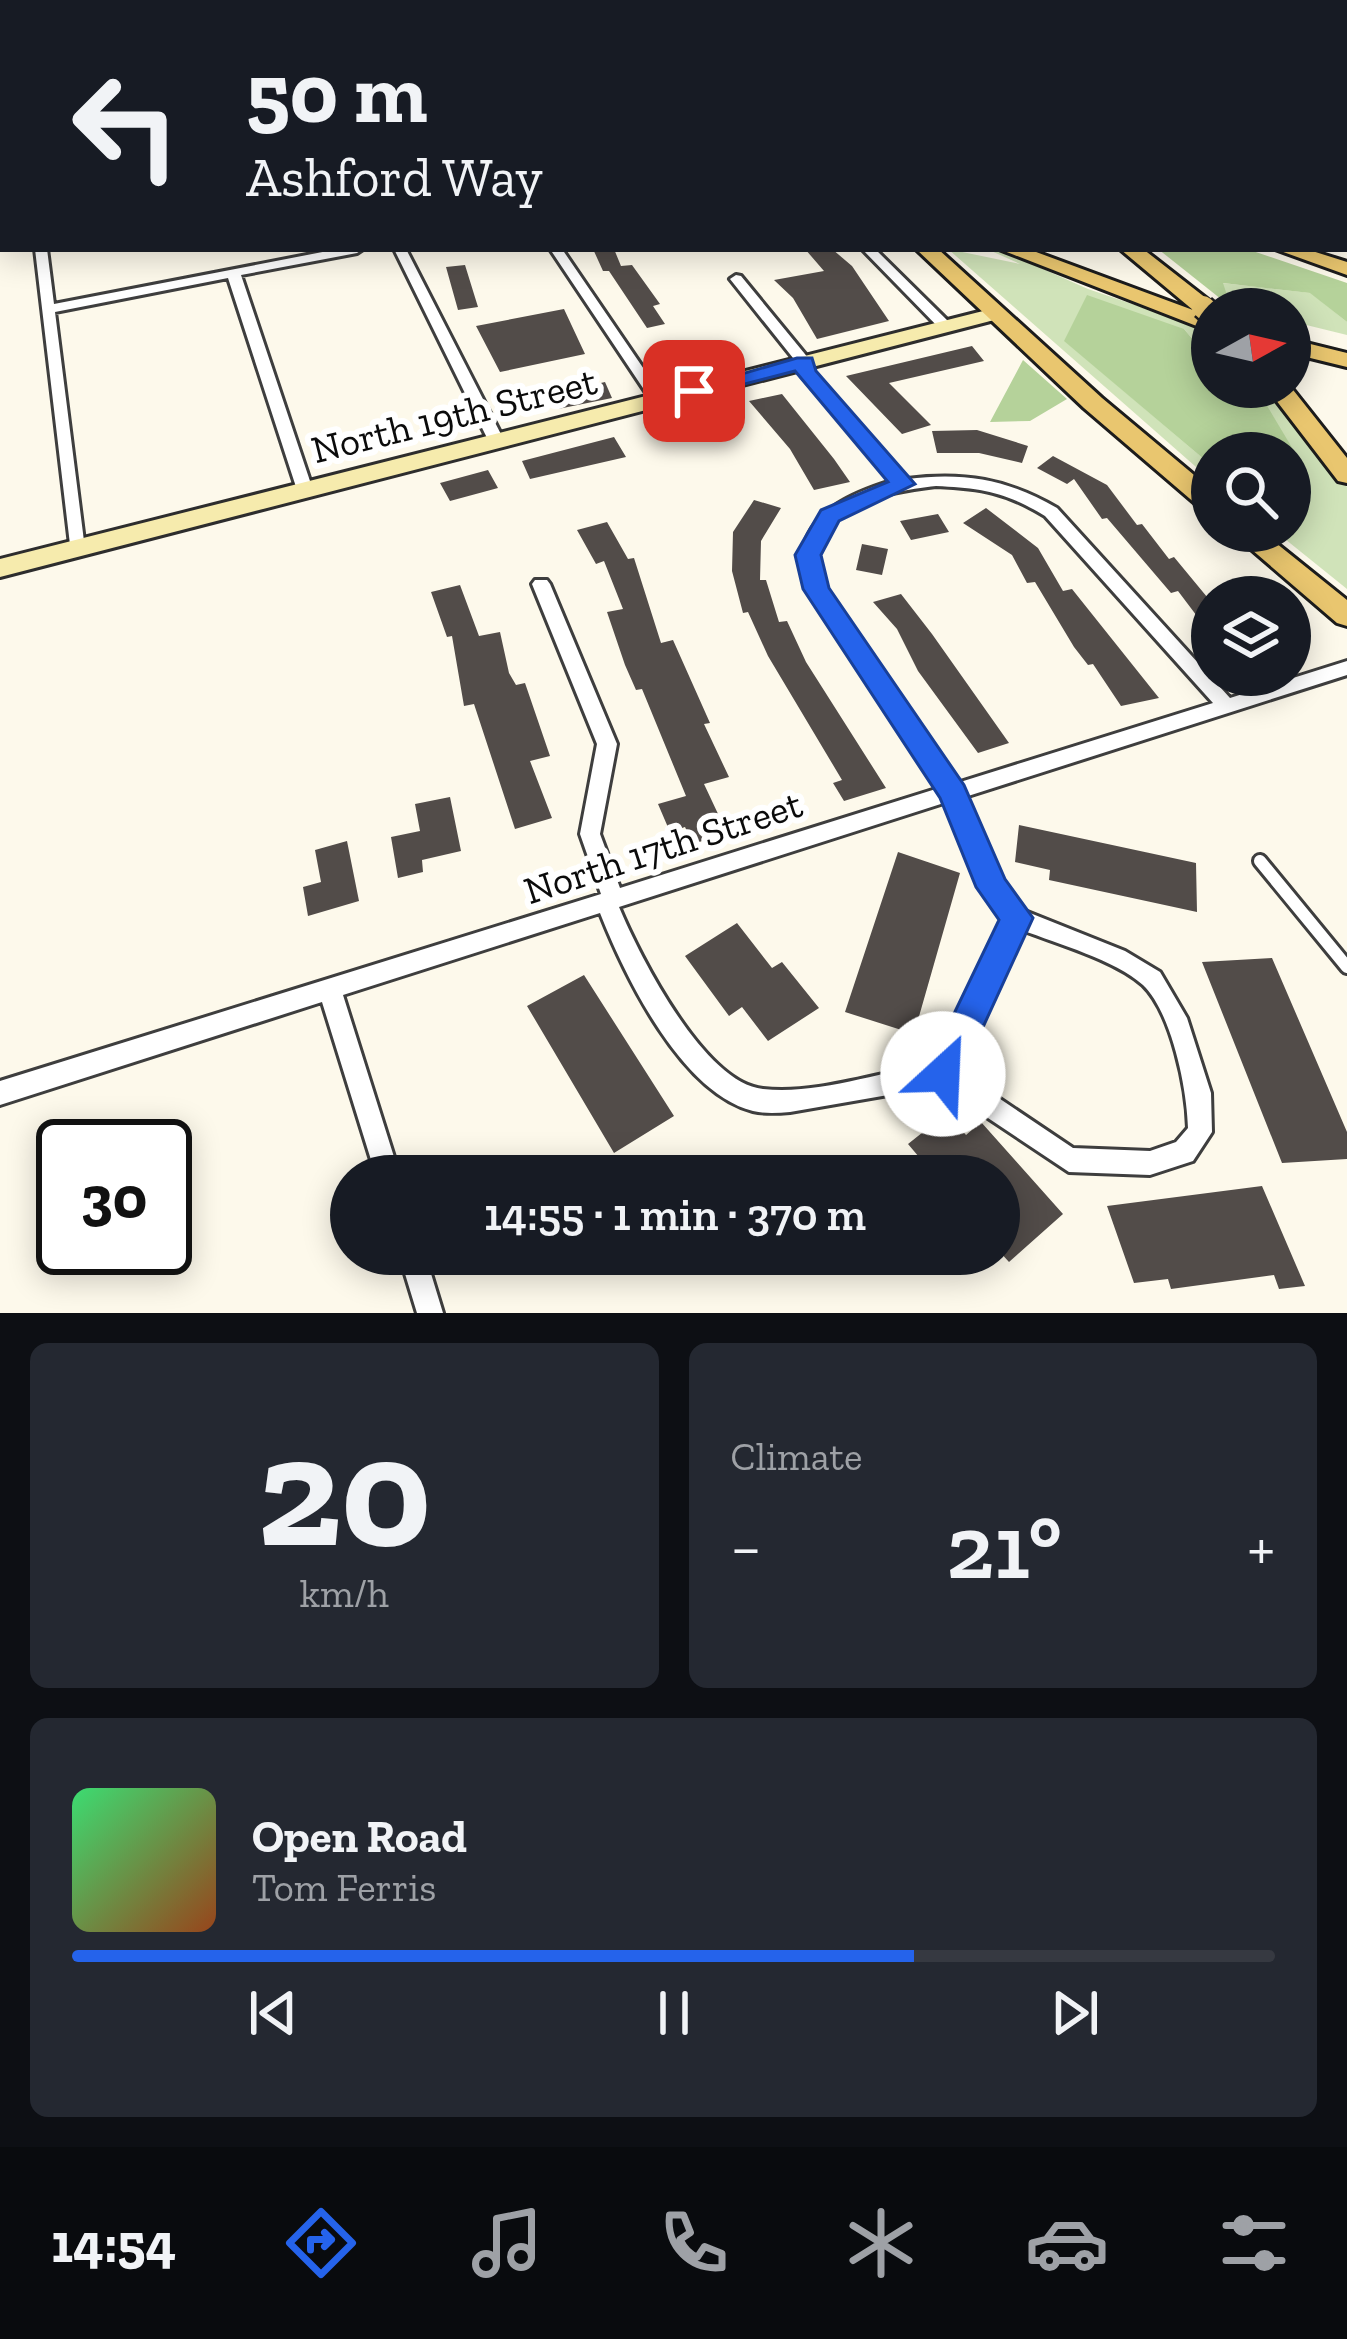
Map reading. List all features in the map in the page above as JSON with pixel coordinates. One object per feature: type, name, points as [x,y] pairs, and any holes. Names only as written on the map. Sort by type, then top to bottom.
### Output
[{"type":"main road","points":[[929,252],[1191,486]]},
{"type":"main road","points":[[1019,252],[1191,309]]},
{"type":"main road","points":[[1040,252],[1191,308]]},
{"type":"main road","points":[[1134,252],[1191,299]]},
{"type":"main road","points":[[1295,252],[1347,269]]},
{"type":"main road","points":[[1311,342],[1347,350]]},
{"type":"main road","points":[[1311,351],[1347,360]]},
{"type":"main road","points":[[1294,408],[1347,475]]},
{"type":"main road","points":[[1269,552],[1347,616]]},
{"type":"street","points":[[41,252],[76,549]]},
{"type":"street","points":[[48,309],[342,252]]},
{"type":"street","points":[[402,252],[497,442]]},
{"type":"street","points":[[558,252],[658,400]]},
{"type":"street","points":[[871,252],[946,327]]},
{"type":"street","points":[[233,272],[305,490]]},
{"type":"street","points":[[736,279],[805,362],[806,372],[903,484]]},
{"type":"street","name":"North 19th Street","points":[[0,568],[995,314]]},
{"type":"street","points":[[542,584],[607,745],[590,834],[626,956],[708,1073],[753,1100],[943,1074],[1069,1160],[1150,1163],[1184,1152],[1200,1132],[1199,1093],[1176,1018],[1152,979],[1117,958],[1017,918],[992,887],[953,793],[809,572],[812,539],[829,516],[903,484],[976,478],[1007,484],[1038,500],[1226,705]]},
{"type":"street","name":"North 17th Street","points":[[0,1093],[1347,668]]},
{"type":"street","points":[[943,1074],[1017,918]]},
{"type":"street","points":[[330,991],[381,1155]]},
{"type":"street","points":[[418,1275],[430,1313]]},
{"type":"lane","points":[[1260,860],[1347,967]]},
{"type":"green space","points":[[951,252],[1020,264],[994,252],[1005,252],[1088,289],[1191,324],[1191,337],[1184,329],[1065,341],[1191,448],[1191,463]]},
{"type":"green space","points":[[1162,252],[1256,252],[1347,283],[1347,322],[1311,294],[1311,288],[1223,283],[1225,288],[1207,288]]},
{"type":"green space","points":[[1222,283],[1266,288],[1224,288]]},
{"type":"green space","points":[[1311,293],[1347,322],[1347,335],[1311,326]]},
{"type":"green space","points":[[1087,295],[1184,329],[1191,337],[1191,408],[1268,408],[1283,432],[1191,432],[1191,448],[1064,341]]},
{"type":"green space","points":[[1023,360],[1067,399],[1030,421],[990,422]]},
{"type":"green space","points":[[1253,408],[1282,408],[1302,432],[1275,432]]},
{"type":"green space","points":[[1311,443],[1347,487],[1347,589],[1301,552],[1311,552]]},
{"type":"building","points":[[594,252],[615,252],[621,266],[632,265],[660,304],[653,306],[665,324],[647,328],[609,271],[603,271]]},
{"type":"building","points":[[808,252],[836,252],[852,266],[889,321],[817,339],[793,298],[774,280],[824,271]]},
{"type":"building","points":[[465,265],[478,307],[458,310],[446,267]]},
{"type":"building","points":[[564,309],[585,354],[500,372],[476,326]]},
{"type":"building","points":[[972,346],[984,361],[889,383],[931,425],[902,434],[846,376]]},
{"type":"building","points":[[605,382],[612,398],[558,409],[554,394]]},
{"type":"building","points":[[782,394],[850,482],[814,490],[790,449],[749,401]]},
{"type":"building","points":[[977,430],[1028,446],[1022,463],[979,453],[937,453],[932,431]]},
{"type":"building","points":[[614,437],[626,457],[530,479],[522,461]]},
{"type":"building","points":[[1053,456],[1107,485],[1137,525],[1142,524],[1169,559],[1174,557],[1191,578],[1191,608],[1178,591],[1171,593],[1107,518],[1102,519],[1074,479],[1067,484],[1037,468]]},
{"type":"building","points":[[488,470],[498,488],[450,501],[440,483]]},
{"type":"building","points":[[754,500],[781,508],[761,541],[760,580],[766,580],[779,622],[787,621],[806,662],[886,788],[844,801],[833,783],[842,780],[768,656],[748,612],[743,613],[732,571],[733,532]]},
{"type":"building","points":[[986,508],[1038,548],[1063,591],[1072,589],[1159,698],[1121,706],[1093,664],[1088,665],[1074,647],[1035,582],[1027,583],[1012,555],[963,523]]},
{"type":"building","points":[[938,514],[949,532],[911,540],[900,521]]},
{"type":"building","points":[[607,522],[628,559],[634,558],[661,643],[673,640],[710,723],[704,724],[729,777],[704,784],[727,833],[693,844],[685,827],[670,832],[658,804],[686,796],[642,689],[636,690],[625,665],[607,612],[623,609],[604,561],[596,564],[577,530]]},
{"type":"building","points":[[862,544],[888,549],[882,575],[856,570]]},
{"type":"building","points":[[460,585],[479,636],[500,632],[509,673],[516,685],[525,683],[550,756],[530,761],[552,818],[515,829],[474,704],[464,706],[452,636],[447,637],[431,592]]},
{"type":"building","points":[[901,594],[1009,743],[978,753],[918,671],[897,629],[873,602]]},
{"type":"building","points":[[450,797],[461,851],[422,860],[423,872],[398,878],[391,837],[420,831],[415,804]]},
{"type":"building","points":[[1019,825],[1196,863],[1197,912],[1049,880],[1050,870],[1015,862]]},
{"type":"building","points":[[347,841],[359,901],[308,916],[303,887],[321,882],[315,850]]},
{"type":"building","points":[[898,852],[960,873],[914,1034],[845,1012]]},
{"type":"building","points":[[737,923],[772,968],[782,962],[819,1008],[768,1041],[742,1007],[729,1016],[685,956]]},
{"type":"building","points":[[1272,958],[1347,1132],[1347,1159],[1282,1163],[1202,962]]},
{"type":"building","points":[[584,975],[674,1116],[614,1153],[527,1006]]},
{"type":"building","points":[[947,1113],[966,1135],[981,1122],[1010,1155],[917,1155],[908,1144]]},
{"type":"building","points":[[1020,1166],[1063,1214],[1020,1252]]},
{"type":"building","points":[[1262,1186],[1305,1286],[1279,1289],[1274,1275],[1171,1289],[1168,1279],[1134,1283],[1107,1206]]},
{"type":"route","points":[[694,391],[805,362],[806,372],[903,484],[829,516],[812,539],[809,572],[869,671],[953,793],[992,887],[1017,918],[943,1074]]}]
